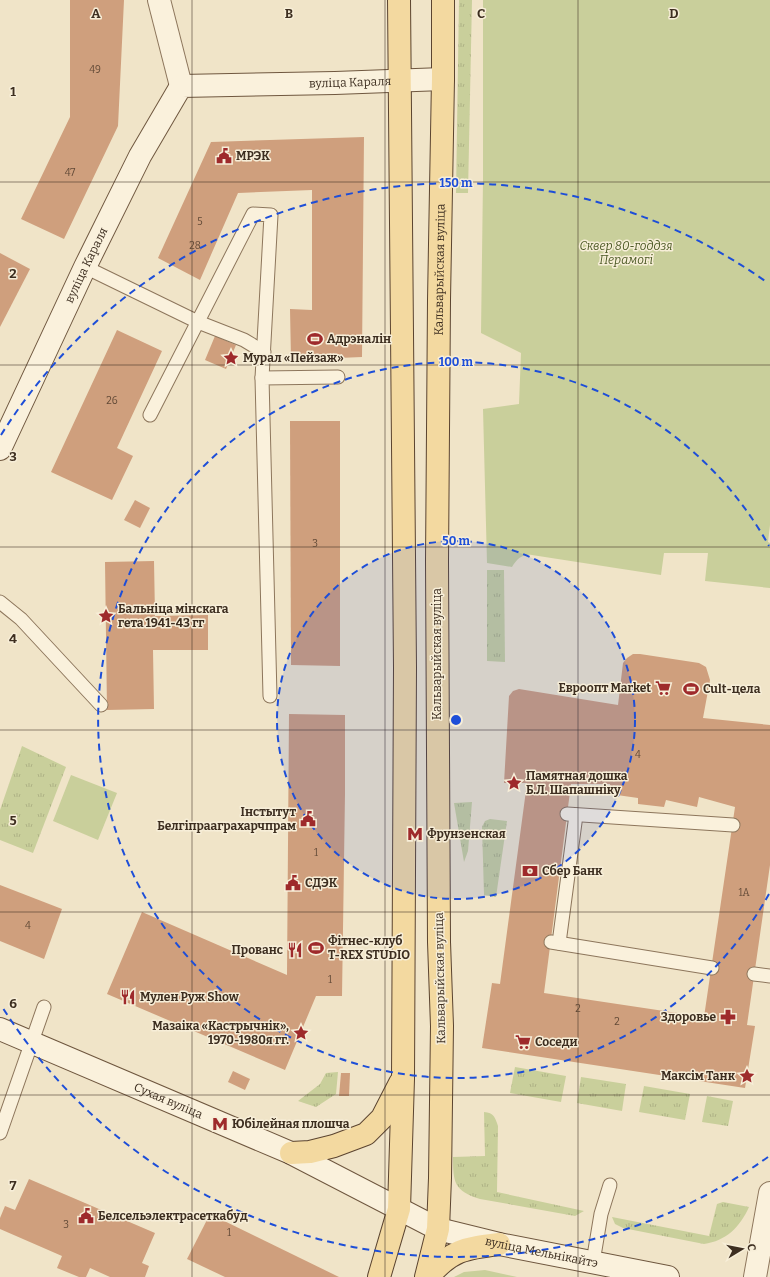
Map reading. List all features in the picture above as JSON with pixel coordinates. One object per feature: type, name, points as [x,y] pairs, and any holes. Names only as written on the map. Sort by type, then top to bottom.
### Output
[{"type":"main road","points":[[160,0],[181,86]]},
{"type":"main road","points":[[379,1277],[398,1209],[403,1079],[405,667],[399,0]]},
{"type":"main road","name":"Кальварыйская вуліца","points":[[427,1277],[438,1229],[442,1026],[439,935],[437,561],[443,0]]},
{"type":"main road","points":[[399,81],[443,79]]},
{"type":"main road","name":"вуліца Караля","points":[[0,449],[85,267],[140,156],[181,86],[399,81]]},
{"type":"main road","name":"Сухая вуліца","points":[[0,1029],[292,1153],[398,1209]]},
{"type":"main road","points":[[292,1153],[310,1152],[326,1148],[366,1134],[382,1118],[403,1079]]},
{"type":"main road","points":[[755,1277],[770,1193]]},
{"type":"main road","name":"вуліца Мельнікайтэ","points":[[398,1209],[438,1229],[499,1244],[668,1277]]},
{"type":"main road","points":[[427,1277],[444,1260],[463,1249],[499,1244]]},
{"type":"lane","points":[[150,415],[254,214],[272,215],[262,378],[270,696]]},
{"type":"lane","points":[[85,267],[198,322],[244,340],[264,352]]},
{"type":"lane","points":[[262,378],[338,377]]},
{"type":"lane","points":[[0,602],[21,619],[101,705]]},
{"type":"lane","points":[[712,968],[555,943],[572,814],[733,825]]},
{"type":"lane","points":[[754,974],[770,976]]},
{"type":"lane","points":[[0,1133],[44,1007]]},
{"type":"lane","points":[[593,1262],[601,1214],[610,1185]]},
{"type":"green space","points":[[459,0],[472,0],[468,193],[456,193]]},
{"type":"green space","name":"Сквер 80-годдзя Перамогі","points":[[483,0],[770,0],[770,525],[768,542],[770,543],[770,588],[705,581],[708,553],[664,553],[661,575],[532,555],[525,555],[520,558],[512,567],[487,563],[483,409],[519,404],[521,353],[481,333]]},
{"type":"green space","points":[[487,570],[504,570],[505,662],[487,661]]},
{"type":"green space","points":[[22,746],[66,767],[33,853],[0,840],[0,810]]},
{"type":"green space","points":[[71,775],[117,793],[98,840],[53,821]]},
{"type":"green space","points":[[472,802],[468,851],[464,862],[454,803]]},
{"type":"green space","points":[[490,819],[507,821],[496,897],[484,895],[482,827],[485,821]]},
{"type":"green space","points":[[515,1067],[566,1076],[561,1102],[510,1093]]},
{"type":"green space","points":[[338,1072],[336,1094],[316,1107],[298,1101],[320,1084],[326,1073]]},
{"type":"green space","points":[[581,1077],[626,1084],[622,1111],[577,1103]]},
{"type":"green space","points":[[644,1086],[690,1094],[685,1120],[639,1112]]},
{"type":"green space","points":[[707,1096],[733,1101],[728,1126],[702,1122]]},
{"type":"green space","points":[[484,1112],[490,1113],[494,1116],[498,1126],[497,1192],[584,1211],[575,1216],[480,1199],[465,1193],[460,1189],[455,1179],[453,1157],[485,1156]]},
{"type":"green space","points":[[723,1202],[749,1207],[737,1227],[731,1232],[719,1240],[704,1244],[623,1228],[615,1224],[612,1217],[709,1236],[717,1204]]},
{"type":"green space","points":[[485,1270],[517,1277],[454,1277],[464,1272]]},
{"type":"building","points":[[70,0],[124,0],[118,126],[64,239],[21,219],[70,117]]},
{"type":"building","points":[[364,137],[362,357],[291,360],[290,309],[312,310],[312,190],[238,193],[200,280],[158,258],[211,142]]},
{"type":"building","points":[[0,253],[30,269],[0,327]]},
{"type":"building","points":[[117,330],[162,351],[117,448],[133,456],[112,500],[51,472]]},
{"type":"building","points":[[215,336],[236,345],[226,369],[205,360]]},
{"type":"building","points":[[290,421],[340,421],[340,666],[291,665]]},
{"type":"building","points":[[135,500],[150,508],[140,528],[124,520]]},
{"type":"building","points":[[154,561],[155,616],[208,615],[208,650],[153,650],[154,709],[107,710],[105,562]]},
{"type":"building","points":[[633,654],[640,654],[699,663],[706,667],[710,680],[703,718],[770,725],[770,865],[747,1025],[755,1026],[745,1088],[482,1048],[492,983],[500,984],[527,783],[504,783],[509,696],[513,691],[519,689],[618,705],[623,663]],"holes":[[[571,784],[610,784],[610,794],[638,798],[638,804],[664,807],[666,800],[697,807],[699,797],[735,807],[704,1017],[544,993]]]},
{"type":"building","points":[[289,714],[345,715],[345,794],[342,996],[316,996],[285,1070],[107,994],[142,912],[287,975]]},
{"type":"building","points":[[0,885],[62,909],[44,959],[0,941]]},
{"type":"building","points":[[233,1071],[250,1079],[245,1090],[228,1082]]},
{"type":"building","points":[[341,1073],[350,1073],[349,1096],[339,1096]]},
{"type":"building","points":[[29,1179],[155,1233],[142,1263],[149,1266],[145,1277],[110,1277],[90,1268],[86,1277],[79,1277],[57,1268],[62,1256],[0,1229],[0,1218],[5,1206],[15,1210]]},
{"type":"building","points":[[210,1214],[339,1277],[225,1277],[187,1259]]},
{"type":"place","name":"МРЭК","points":[[224,156]]},
{"type":"place","name":"Адрэналін","points":[[315,339]]},
{"type":"place","name":"Мурал «Пейзаж»","points":[[231,358]]},
{"type":"place","name":"Бальніца мінскага гета 1941-43 гг","points":[[106,616]]},
{"type":"place","name":"Евроопт Market","points":[[663,688]]},
{"type":"place","name":"Cult-цела","points":[[691,689]]},
{"type":"place","name":"Памятная дошка Б.Л. Шапашніку","points":[[514,783]]},
{"type":"place","name":"Інстытут Белгіпрааграхарчпрам","points":[[308,819]]},
{"type":"place","name":"Фрунзенская","points":[[415,834]]},
{"type":"place","name":"Сбер Банк","points":[[530,871]]},
{"type":"place","name":"СДЭК","points":[[293,883]]},
{"type":"place","name":"Фітнес-клуб T-REX STUDIO","points":[[316,948]]},
{"type":"place","name":"Прованс","points":[[295,950]]},
{"type":"place","name":"Мулен Руж Show","points":[[128,997]]},
{"type":"place","name":"Здоровье","points":[[728,1017]]},
{"type":"place","name":"Мазаіка «Кастрычнік», 1970-1980я гг.","points":[[301,1033]]},
{"type":"place","name":"Соседи","points":[[523,1042]]},
{"type":"place","name":"Максім Танк","points":[[747,1076]]},
{"type":"place","name":"Юбілейная плошча","points":[[220,1124]]},
{"type":"place","name":"Белсельэлектрасеткабуд","points":[[86,1216]]}]
